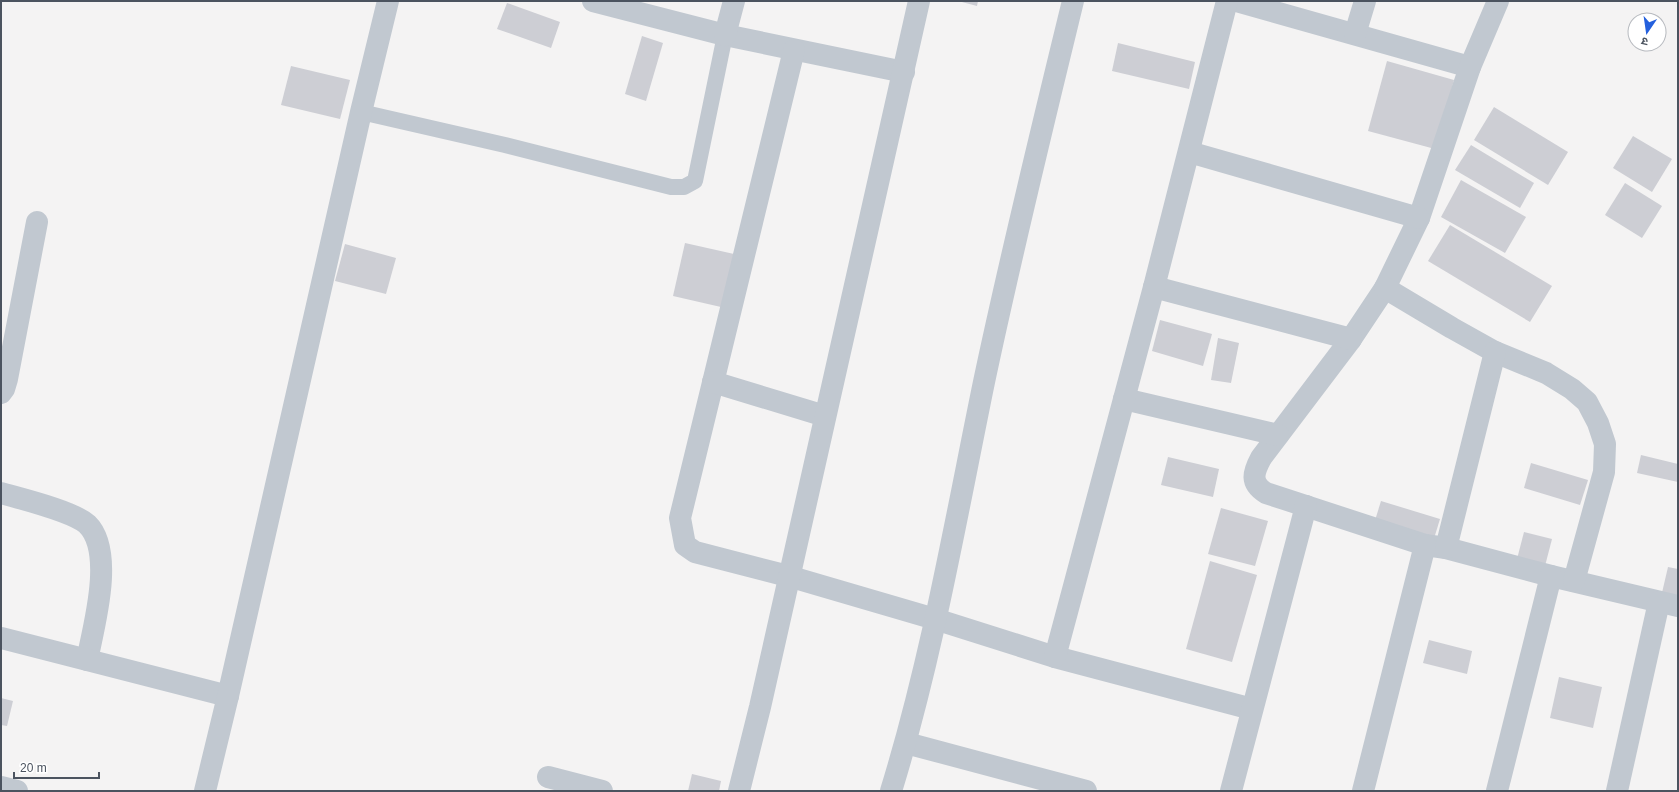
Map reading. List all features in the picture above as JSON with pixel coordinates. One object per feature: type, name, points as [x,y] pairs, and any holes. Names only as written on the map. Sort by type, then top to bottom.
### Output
[{"type":"street","points":[[205,791],[361,112],[388,1]]},
{"type":"street","points":[[593,1],[725,35],[904,72]]},
{"type":"street","points":[[725,35],[734,1]]},
{"type":"street","points":[[739,791],[760,707],[788,576],[919,1]]},
{"type":"street","points":[[891,791],[906,743],[935,619],[1005,282],[1073,1]]},
{"type":"street","points":[[1355,34],[1365,1]]},
{"type":"street","points":[[1498,1],[1470,67],[1419,218],[1384,288],[1351,339],[1260,458],[1255,469],[1255,481],[1258,488],[1266,493],[1435,547],[1669,604],[1616,791]]},
{"type":"street","points":[[1054,657],[1189,152],[1240,2],[1470,67]]},
{"type":"street","points":[[794,50],[680,518],[685,545],[695,552],[788,576],[935,619],[1054,657],[1252,709]]},
{"type":"street","points":[[1189,152],[1419,218]]},
{"type":"street","points":[[1,393],[7,379],[37,222]]},
{"type":"street","points":[[1154,287],[1351,339]]},
{"type":"street","points":[[1384,288],[1495,352],[1546,372],[1572,389],[1587,402],[1598,422],[1605,444],[1604,472],[1574,581]]},
{"type":"street","points":[[1363,791],[1435,547],[1495,352]]},
{"type":"street","points":[[713,382],[825,416]]},
{"type":"street","points":[[1124,399],[1278,435]]},
{"type":"street","points":[[1,493],[65,512],[86,524],[96,535],[100,552],[101,591],[87,660]]},
{"type":"street","points":[[1231,791],[1306,506]]},
{"type":"street","points":[[1497,791],[1551,576]]},
{"type":"street","points":[[1,638],[228,696]]},
{"type":"street","points":[[906,743],[1086,791]]},
{"type":"street","points":[[548,777],[602,791]]},
{"type":"street","points":[[1,787],[17,791]]},
{"type":"lane","points":[[361,112],[505,145],[672,187],[684,188],[695,181],[725,35]]},
{"type":"building","points":[[958,1],[978,1],[977,6]]},
{"type":"building","points":[[507,3],[560,22],[551,48],[497,29]]},
{"type":"building","points":[[642,36],[663,43],[646,101],[625,94]]},
{"type":"building","points":[[1118,43],[1195,62],[1189,89],[1112,71]]},
{"type":"building","points":[[1387,61],[1454,80],[1435,149],[1368,131]]},
{"type":"building","points":[[291,66],[350,80],[340,119],[281,105]]},
{"type":"building","points":[[1494,107],[1568,152],[1548,185],[1474,140]]},
{"type":"building","points":[[1633,136],[1672,159],[1652,192],[1613,168]]},
{"type":"building","points":[[1471,145],[1534,183],[1520,208],[1455,170]]},
{"type":"building","points":[[1461,180],[1526,217],[1505,253],[1441,217]]},
{"type":"building","points":[[1625,183],[1662,206],[1642,238],[1605,215]]},
{"type":"building","points":[[1450,225],[1552,286],[1530,322],[1428,261]]},
{"type":"building","points":[[685,243],[734,254],[721,307],[673,296]]},
{"type":"building","points":[[345,244],[396,258],[386,294],[335,281]]},
{"type":"building","points":[[1160,320],[1212,334],[1203,366],[1152,351]]},
{"type":"building","points":[[1218,338],[1239,343],[1231,383],[1211,380]]},
{"type":"building","points":[[1641,455],[1678,464],[1678,482],[1637,473]]},
{"type":"building","points":[[1168,457],[1219,469],[1213,497],[1161,485]]},
{"type":"building","points":[[1531,463],[1588,480],[1580,505],[1524,488]]},
{"type":"building","points":[[1381,501],[1440,519],[1432,545],[1373,527]]},
{"type":"building","points":[[1221,508],[1268,521],[1255,566],[1208,554]]},
{"type":"building","points":[[1524,532],[1552,539],[1545,566],[1517,559]]},
{"type":"building","points":[[1210,561],[1257,575],[1232,662],[1186,649]]},
{"type":"building","points":[[1668,567],[1678,569],[1678,601],[1661,597]]},
{"type":"building","points":[[1429,640],[1472,651],[1467,674],[1423,663]]},
{"type":"building","points":[[1559,677],[1602,687],[1593,728],[1550,718]]},
{"type":"building","points":[[1,698],[13,701],[7,726],[1,725]]},
{"type":"building","points":[[692,774],[721,781],[719,791],[688,791]]}]
